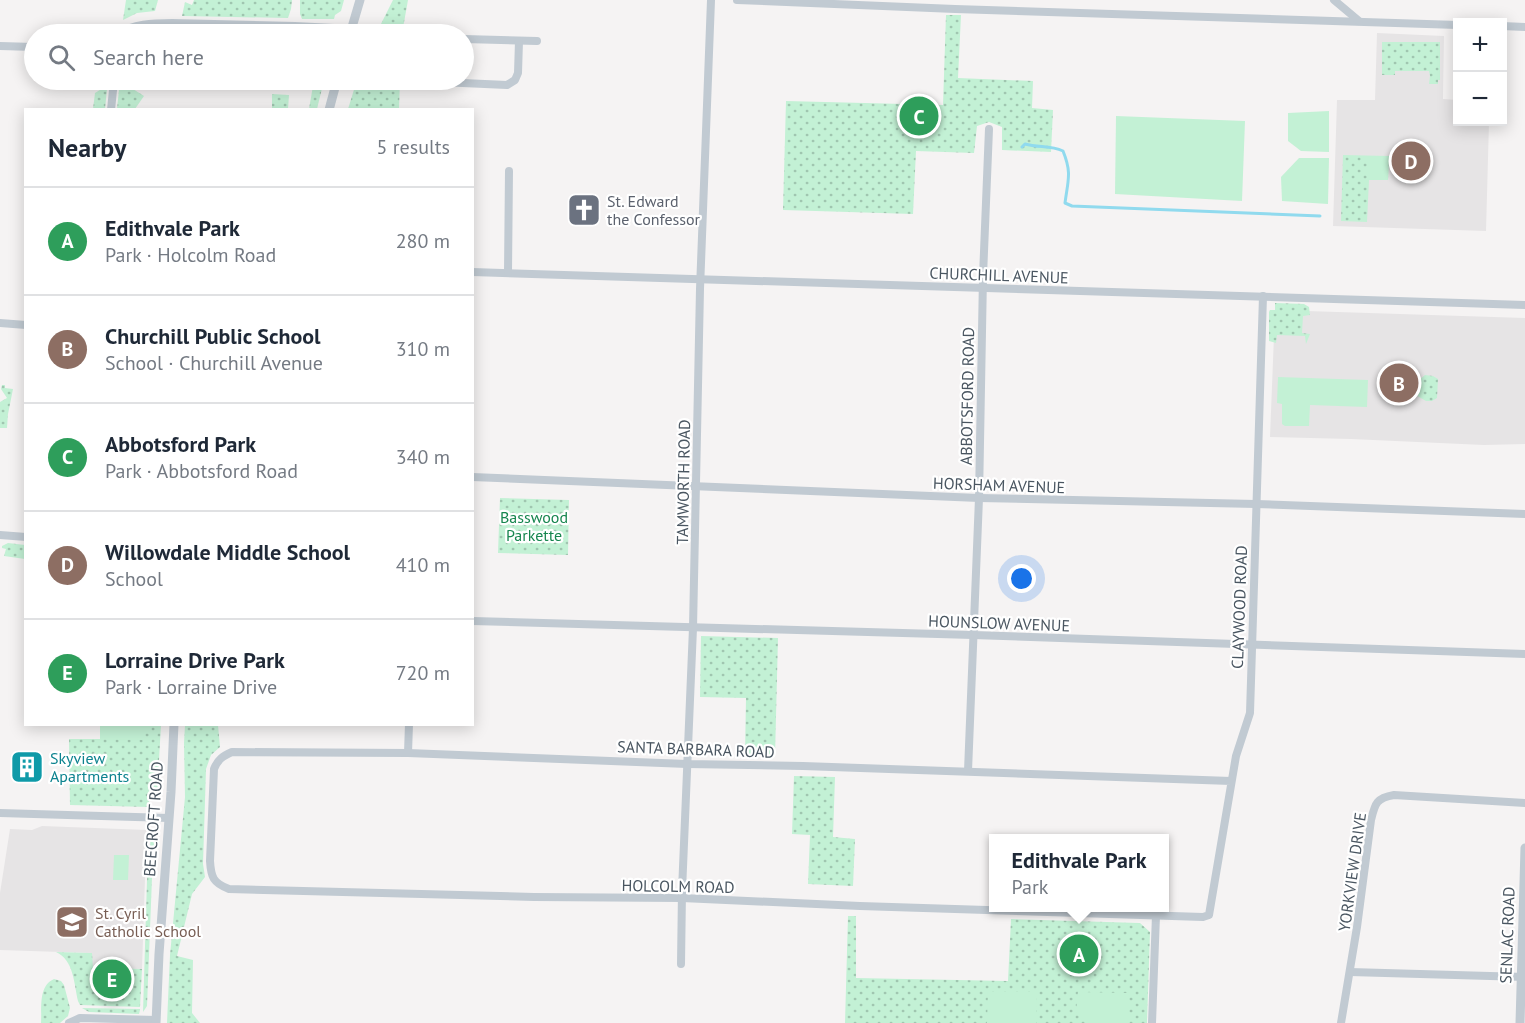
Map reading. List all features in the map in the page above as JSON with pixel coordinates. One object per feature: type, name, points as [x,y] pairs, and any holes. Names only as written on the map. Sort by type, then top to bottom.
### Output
[{"type":"street","points":[[353,24],[360,0]]},
{"type":"street","name":"TAMWORTH ROAD","points":[[681,964],[697,487],[700,290],[711,0]]},
{"type":"street","points":[[737,0],[1453,25]]},
{"type":"street","points":[[1334,0],[1359,21]]},
{"type":"street","points":[[158,24],[211,24]]},
{"type":"street","points":[[1507,26],[1525,27]]},
{"type":"street","points":[[474,39],[537,41]]},
{"type":"street","points":[[474,84],[507,85],[515,80],[518,73],[519,40]]},
{"type":"street","points":[[0,46],[24,47]]},
{"type":"street","points":[[111,108],[113,90]]},
{"type":"street","points":[[330,108],[334,90]]},
{"type":"street","name":"ABBOTSFORD ROAD","points":[[968,771],[979,498],[989,129]]},
{"type":"street","points":[[508,272],[509,171]]},
{"type":"street","name":"CHURCHILL AVENUE","points":[[474,272],[1525,305]]},
{"type":"street","name":"CLAYWOOD ROAD","points":[[1209,915],[1236,756],[1250,713],[1263,296]]},
{"type":"street","points":[[0,323],[24,325]]},
{"type":"street","name":"HORSHAM AVENUE","points":[[474,477],[979,498],[1256,504],[1525,514]]},
{"type":"street","points":[[0,535],[24,537]]},
{"type":"street","name":"HOUNSLOW AVENUE","points":[[474,621],[1525,654]]},
{"type":"street","name":"BEECROFT ROAD","points":[[156,1022],[174,726]]},
{"type":"street","points":[[408,753],[409,726]]},
{"type":"street","name":"SANTA BARBARA ROAD","points":[[212,815],[214,769],[222,756],[232,752],[408,753],[1231,781]]},
{"type":"street","name":"YORKVIEW DRIVE","points":[[1341,1023],[1371,820],[1378,801],[1386,796],[1394,795],[1525,803]]},
{"type":"street","points":[[0,813],[169,818]]},
{"type":"street","name":"HOLCOLM ROAD","points":[[212,815],[211,874],[218,885],[229,889],[534,897],[682,898],[989,910]]},
{"type":"street","name":"SENLAC ROAD","points":[[1520,1023],[1525,848]]},
{"type":"street","name":"HOLCOLM ROAD","points":[[1061,912],[1203,917],[1209,915]]},
{"type":"street","points":[[1152,1023],[1156,915]]},
{"type":"street","points":[[1350,972],[1523,976]]},
{"type":"street","points":[[69,1023],[80,1018],[156,1022]]},
{"type":"shaded area","points":[[1377,33],[1444,36],[1443,99],[1453,100],[1453,126],[1489,126],[1486,231],[1333,226],[1337,100],[1375,100]]},
{"type":"shaded area","points":[[1275,310],[1525,318],[1525,444],[1484,445],[1270,437]]},
{"type":"shaded area","name":"St. Cyril Catholic School","points":[[42,826],[147,830],[142,969],[92,968],[92,953],[0,950],[0,893],[10,829],[32,830]]},
{"type":"green space","points":[[126,0],[158,0],[155,11],[137,13],[123,20]]},
{"type":"green space","points":[[194,0],[292,0],[288,18],[182,16],[185,2],[192,5]]},
{"type":"green space","points":[[300,0],[344,0],[341,11],[335,15],[334,19],[302,19]]},
{"type":"green space","points":[[393,0],[408,0],[404,24],[381,24]]},
{"type":"green space","points":[[946,15],[961,15],[958,78],[1033,81],[1032,108],[1053,110],[1051,152],[1002,150],[1002,127],[989,122],[977,126],[974,153],[916,151],[913,214],[783,210],[786,101],[943,105]]},
{"type":"green space","points":[[1382,42],[1440,42],[1440,80],[1438,84],[1429,84],[1429,71],[1395,71],[1395,75],[1382,75]]},
{"type":"green space","points":[[107,90],[105,108],[93,108],[95,93]]},
{"type":"green space","points":[[119,90],[135,90],[144,96],[136,108],[117,108]]},
{"type":"green space","points":[[312,90],[322,90],[317,108],[309,108]]},
{"type":"green space","points":[[354,90],[400,90],[399,108],[348,108]]},
{"type":"green space","points":[[272,94],[289,95],[288,108],[272,108]]},
{"type":"green space","points":[[1329,111],[1329,152],[1301,151],[1288,141],[1288,113]]},
{"type":"green space","points":[[1116,116],[1245,121],[1242,201],[1115,194]]},
{"type":"green space","points":[[1343,155],[1389,156],[1388,180],[1369,180],[1367,222],[1341,221]]},
{"type":"green space","points":[[1369,156],[1389,156],[1388,180],[1369,180]]},
{"type":"green space","points":[[1299,158],[1329,158],[1328,204],[1282,201],[1281,177]]},
{"type":"green space","points":[[1275,303],[1304,304],[1309,307],[1310,315],[1303,316],[1302,333],[1310,334],[1306,344],[1305,336],[1277,335],[1276,343],[1269,341],[1269,312],[1275,310]]},
{"type":"green space","points":[[1425,375],[1438,379],[1437,398],[1432,401],[1426,401],[1407,390],[1408,384],[1418,381]]},
{"type":"green space","points":[[1278,377],[1368,380],[1367,407],[1310,405],[1309,426],[1285,426],[1282,424],[1282,404],[1277,403]]},
{"type":"green space","points":[[2,385],[13,389],[7,428],[0,428],[0,402],[7,398],[1,389]]},
{"type":"green space","name":"Basswood Parkette","points":[[500,498],[569,500],[568,555],[498,553]]},
{"type":"green space","points":[[8,543],[24,545],[24,559],[4,556],[6,549],[2,546]]},
{"type":"green space","points":[[701,636],[778,638],[775,756],[745,755],[746,698],[700,697]]},
{"type":"green space","points":[[100,726],[161,726],[157,795],[156,801],[149,801],[149,807],[70,805],[69,739],[100,739]]},
{"type":"green space","points":[[100,726],[144,726],[144,740],[100,739]]},
{"type":"green space","points":[[185,726],[218,726],[220,747],[211,755],[206,769],[203,864],[205,877],[192,894],[177,956],[193,960],[192,1013],[200,1023],[167,1023],[170,955],[185,797]]},
{"type":"green space","points":[[794,776],[835,777],[833,837],[855,839],[853,886],[808,884],[810,835],[792,834]]},
{"type":"green space","points":[[151,836],[155,838],[147,1006],[143,1012],[147,880]]},
{"type":"green space","points":[[114,855],[129,855],[128,880],[113,880]]},
{"type":"green space","points":[[848,916],[856,916],[856,978],[1008,981],[1011,919],[1140,923],[1150,932],[1147,1023],[845,1023]]},
{"type":"green space","points":[[56,952],[92,953],[93,968],[142,969],[140,1007],[80,1005],[70,967]]},
{"type":"green space","points":[[54,979],[61,981],[64,985],[70,1008],[68,1016],[60,1023],[41,1023],[43,992],[49,982]]},
{"type":"green space","points":[[988,992],[1037,992],[1036,1023],[987,1023]]},
{"type":"green space","points":[[1078,992],[1127,993],[1127,1023],[1086,1023],[1076,1012]]},
{"type":"green space","points":[[82,1008],[140,1010],[139,1014],[89,1012]]},
{"type":"waterway","points":[[1022,147],[1025,144],[1063,151],[1068,171],[1065,203],[1072,206],[1320,216]]},
{"type":"place","name":"Abbotsford Park","points":[[919,116]]},
{"type":"place","name":"Willowdale Middle School","points":[[1411,161]]},
{"type":"place","name":"St. Edward the Confessor","points":[[584,210]]},
{"type":"place","name":"Churchill Public School","points":[[1399,383]]},
{"type":"place","name":"Skyview Apartments","points":[[27,767]]},
{"type":"place","name":"St. Cyril Catholic School","points":[[72,922]]},
{"type":"place","name":"Edithvale Park","points":[[1079,954]]},
{"type":"place","name":"Lorraine Drive Park","points":[[112,979]]}]
